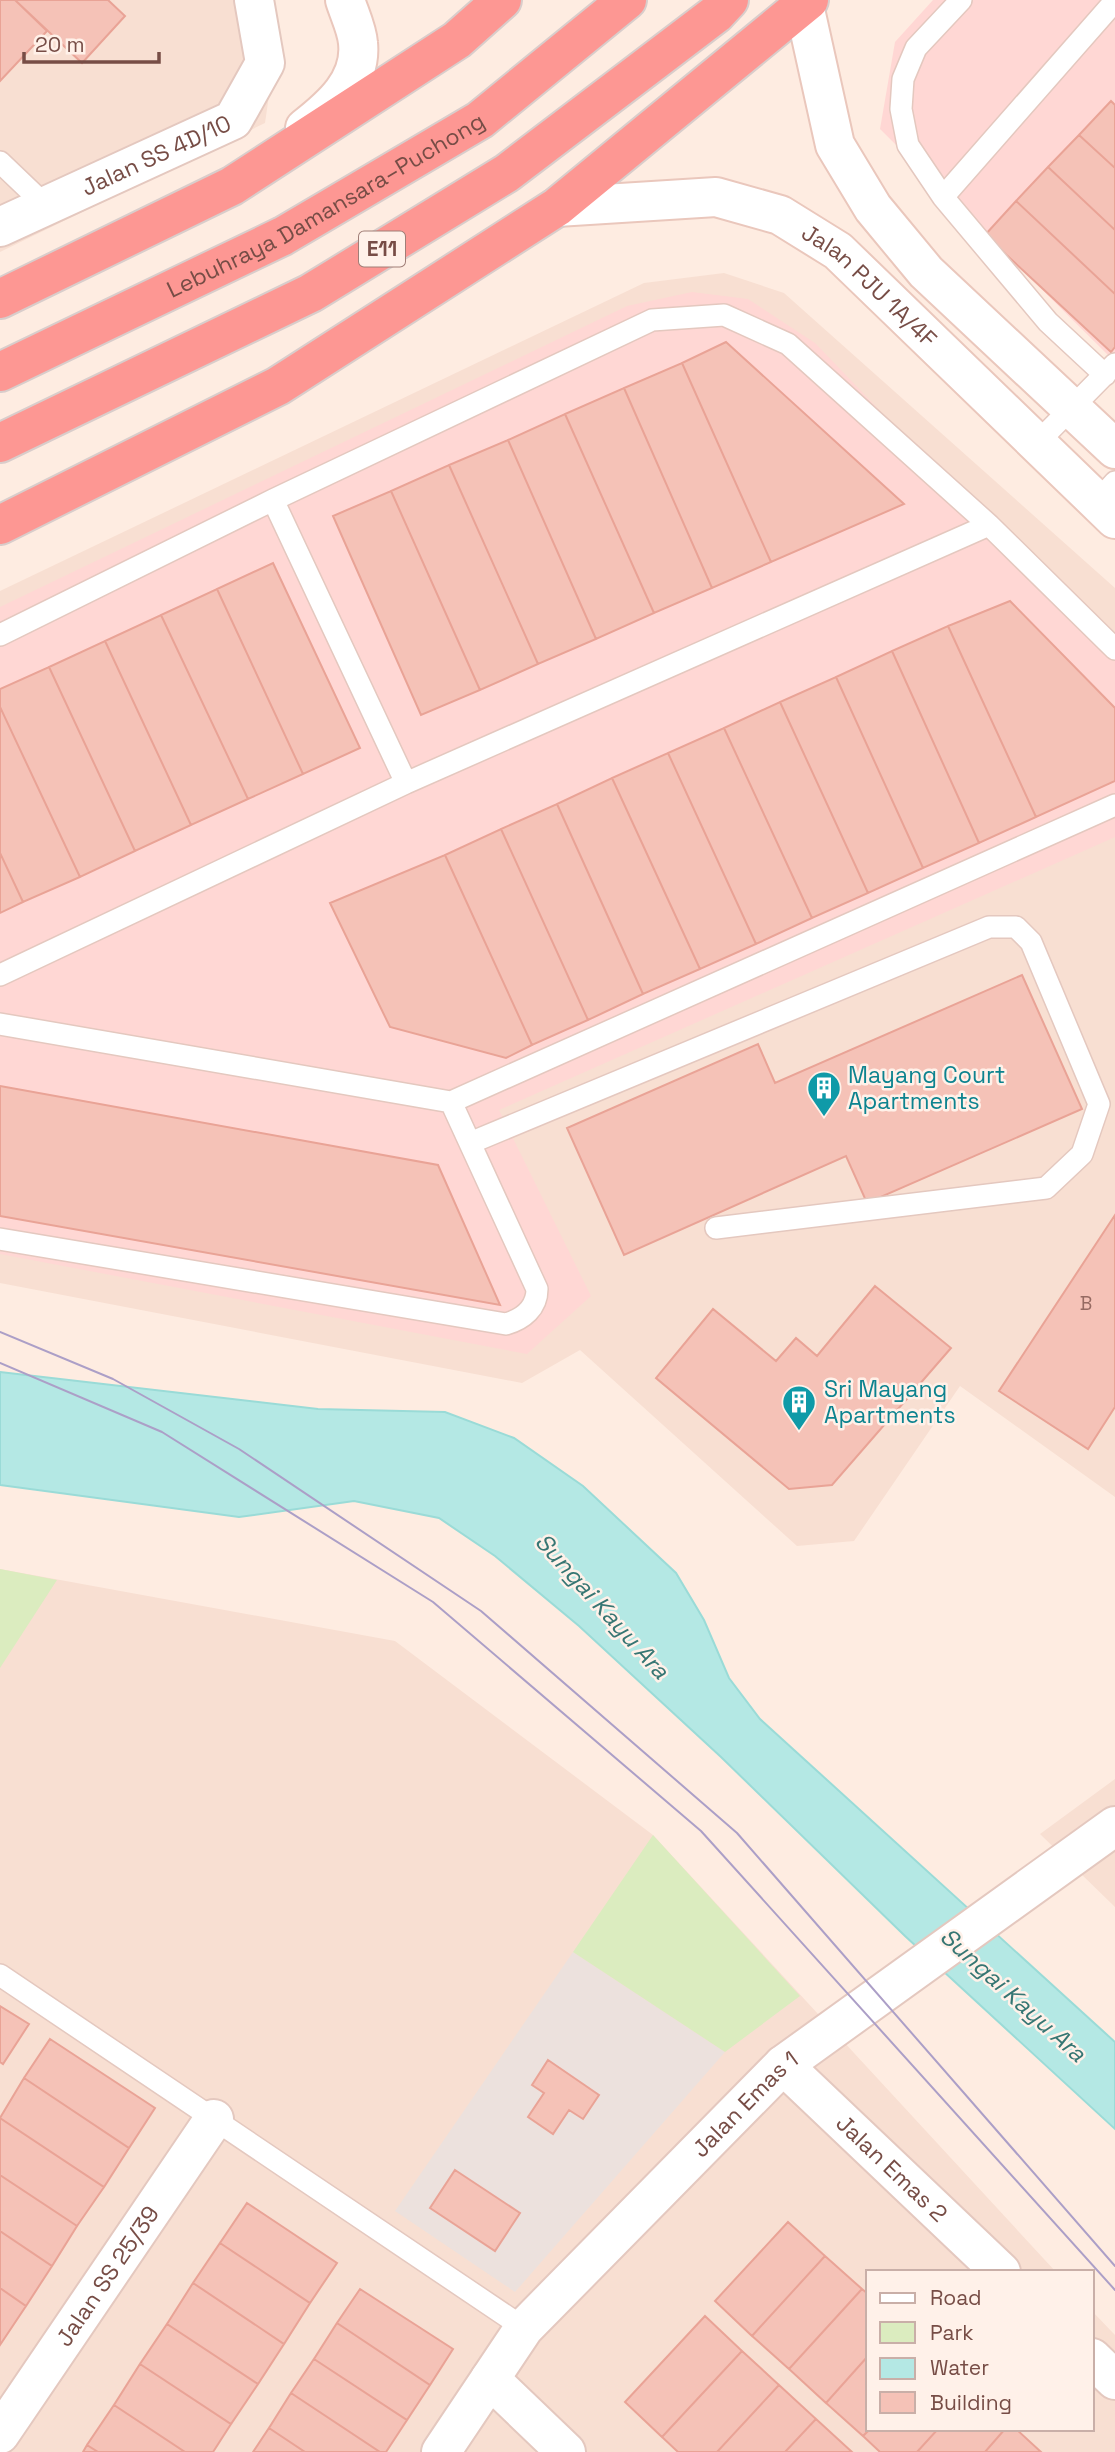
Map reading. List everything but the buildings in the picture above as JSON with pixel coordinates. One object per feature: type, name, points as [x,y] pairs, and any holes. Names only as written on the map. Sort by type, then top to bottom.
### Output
[{"type":"highway","points":[[0,299],[232,186],[457,40],[502,0]]},
{"type":"highway","name":"Lebuhraya Damansara–Puchong","points":[[0,372],[283,236],[480,120],[627,0]]},
{"type":"highway","name":"E11","points":[[0,443],[299,299],[334,279],[507,173],[716,14],[729,0]]},
{"type":"highway","points":[[0,525],[278,386],[557,207],[807,3]]},
{"type":"street","name":"Jalan SS 4D/10","points":[[0,227],[233,120],[265,63],[254,0]]},
{"type":"street","points":[[232,186],[333,106],[356,73],[358,43],[345,0]]},
{"type":"street","points":[[807,3],[835,145],[873,208],[926,272],[1115,449]]},
{"type":"street","name":"Jalan PJU 1A/4F","points":[[557,207],[716,197],[780,215],[838,251],[1036,444],[1109,501]]},
{"type":"street","name":"Jalan Emas 1","points":[[441,2452],[524,2328],[783,2066],[1115,1826]]},
{"type":"street","name":"Jalan Emas 2","points":[[783,2066],[999,2270]]},
{"type":"street","name":"Jalan SS 25/39","points":[[0,2434],[214,2119]]},
{"type":"street","points":[[1094,2360],[1115,2380]]},
{"type":"street","points":[[490,2379],[566,2452]]},
{"type":"lane","points":[[961,0],[916,48],[903,79],[901,109],[908,145],[943,197],[1048,322],[1110,369],[1036,444]]},
{"type":"lane","points":[[943,197],[1115,1]]},
{"type":"lane","points":[[0,162],[45,205]]},
{"type":"lane","points":[[0,635],[273,500],[652,320],[724,315],[789,344],[989,525],[1115,649]]},
{"type":"lane","points":[[273,500],[406,783]]},
{"type":"lane","points":[[0,975],[406,783],[989,525]]},
{"type":"lane","points":[[0,1024],[451,1102],[1115,804]]},
{"type":"lane","points":[[470,1143],[989,927],[1016,927],[1031,942],[1099,1104],[1082,1154],[1045,1188],[716,1228]]},
{"type":"lane","points":[[0,1239],[506,1324],[528,1312],[537,1300],[537,1289],[451,1102]]},
{"type":"lane","points":[[0,1975],[524,2328]]},
{"type":"shaded area","points":[[0,0],[242,0],[276,47],[265,123],[0,252]]},
{"type":"shaded area","points":[[933,0],[1115,0],[1115,362],[880,129],[895,42]]},
{"type":"shaded area","points":[[724,273],[784,293],[1115,588],[1115,1497],[960,1386],[854,1541],[797,1546],[580,1350],[522,1383],[0,1283],[0,591],[644,283]]},
{"type":"shaded area","points":[[692,292],[748,299],[815,343],[1115,656],[1115,837],[499,1110],[591,1296],[527,1354],[0,1254],[0,607],[627,306]]},
{"type":"shaded area","points":[[0,1569],[395,1641],[653,1835],[1054,2270],[866,2270],[866,2431],[1094,2431],[1094,2313],[1115,2335],[1115,2452],[0,2452]]},
{"type":"shaded area","points":[[1115,1779],[1115,1907],[1040,1834]]},
{"type":"shaded area","points":[[573,1952],[725,2052],[515,2292],[395,2211]]},
{"type":"green space","points":[[0,1569],[57,1580],[0,1668]]},
{"type":"green space","points":[[653,1835],[800,1996],[725,2052],[573,1952]]},
{"type":"water","name":"Sungai Kayu Ara","points":[[0,1372],[318,1409],[445,1412],[514,1438],[583,1486],[676,1573],[704,1620],[729,1678],[760,1719],[1115,2042],[1115,2129],[905,1936],[721,1757],[579,1626],[495,1556],[439,1518],[354,1501],[239,1517],[0,1485]]},
{"type":"tram line","points":[[0,1332],[113,1379],[239,1449],[481,1611],[737,1833],[1115,2266]]},
{"type":"tram line","points":[[0,1363],[162,1432],[433,1602],[701,1831],[1115,2290]]},
{"type":"place","name":"Mayang Court Apartments","points":[[824,1118]]},
{"type":"place","name":"Sri Mayang Apartments","points":[[799,1432]]}]
